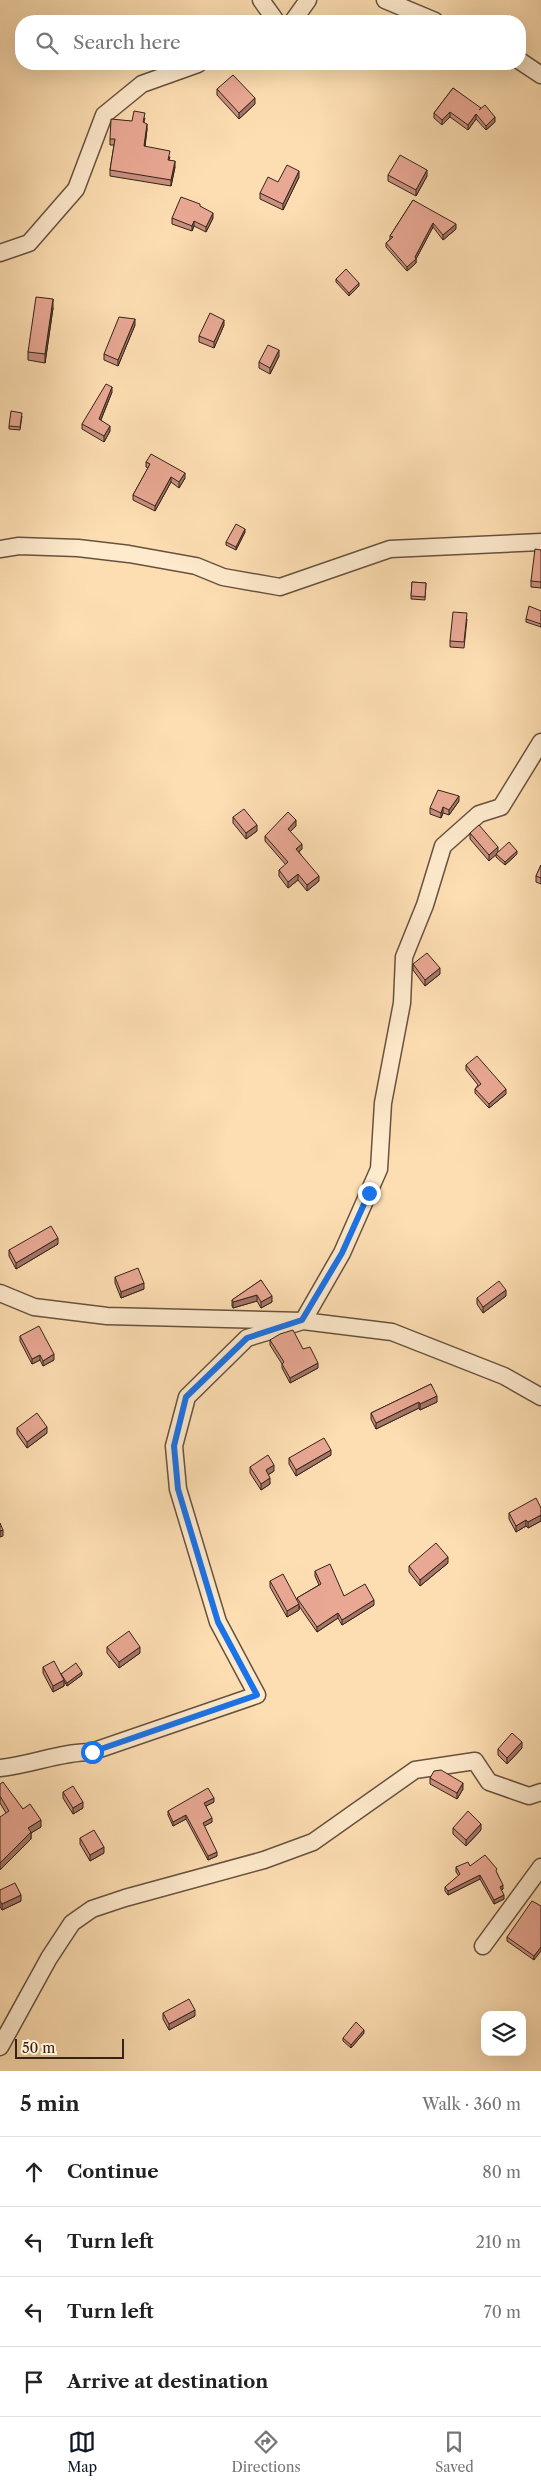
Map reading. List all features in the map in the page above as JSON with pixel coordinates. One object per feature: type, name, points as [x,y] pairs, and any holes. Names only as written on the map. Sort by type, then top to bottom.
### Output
[{"type":"street","points":[[261,0],[272,15]]},
{"type":"street","points":[[297,15],[308,0]]},
{"type":"street","points":[[385,0],[421,15]]},
{"type":"street","points":[[526,65],[541,75]]},
{"type":"street","points":[[0,253],[29,243],[76,189],[104,115],[142,84],[181,70]]},
{"type":"street","points":[[0,549],[19,546],[78,548],[129,554],[196,566],[223,577],[280,587],[390,549],[541,542]]},
{"type":"street","points":[[0,1768],[26,1766],[69,1752],[92,1752],[257,1695],[218,1622],[178,1489],[174,1446],[186,1397],[247,1338],[302,1320],[342,1253],[379,1169],[383,1103],[402,1002],[404,957],[425,905],[443,846],[479,814],[501,807],[541,742]]},
{"type":"street","points":[[0,1293],[34,1307],[107,1316],[302,1320],[392,1332],[504,1376],[541,1397]]},
{"type":"street","points":[[0,2047],[49,1958],[68,1929],[72,1923],[92,1909],[124,1898],[264,1860],[313,1842],[415,1770],[475,1761],[489,1782],[529,1796],[541,1792]]},
{"type":"street","points":[[483,1946],[541,1868]]},
{"type":"building","points":[[233,75],[255,98],[239,113],[217,89]]},
{"type":"building","points":[[453,88],[481,108],[479,110],[485,105],[495,117],[486,126],[476,114],[468,125],[450,112],[442,120],[434,113]]},
{"type":"building","points":[[134,111],[145,113],[143,122],[147,124],[144,146],[170,151],[168,160],[175,161],[171,180],[110,170],[115,139],[110,139],[111,119],[132,121]]},
{"type":"building","points":[[400,155],[427,170],[416,190],[388,175]]},
{"type":"building","points":[[287,165],[299,171],[283,204],[260,193],[268,177],[278,182]]},
{"type":"building","points":[[181,197],[200,204],[200,206],[213,213],[206,227],[194,221],[192,226],[172,218]]},
{"type":"building","points":[[413,200],[456,224],[443,235],[433,223],[415,257],[416,259],[407,267],[386,243],[393,237],[390,236]]},
{"type":"building","points":[[346,269],[359,283],[349,293],[336,279]]},
{"type":"building","points":[[36,297],[53,299],[45,354],[28,352]]},
{"type":"building","points":[[210,313],[224,320],[214,342],[199,336]]},
{"type":"building","points":[[119,317],[135,319],[118,360],[104,354]]},
{"type":"building","points":[[268,345],[279,350],[270,368],[259,362]]},
{"type":"building","points":[[106,384],[112,387],[99,419],[110,426],[104,436],[82,424]]},
{"type":"building","points":[[11,411],[22,413],[20,427],[9,426]]},
{"type":"building","points":[[151,454],[185,473],[179,482],[171,477],[155,506],[133,495],[150,464],[146,462]]},
{"type":"building","points":[[236,524],[245,529],[236,547],[226,542]]},
{"type":"building","points":[[535,549],[541,550],[541,582],[531,581]]},
{"type":"building","points":[[412,582],[426,583],[425,597],[411,596]]},
{"type":"building","points":[[529,606],[541,611],[541,624],[526,619]]},
{"type":"building","points":[[453,612],[467,613],[464,642],[450,641]]},
{"type":"building","points":[[438,790],[459,796],[449,810],[443,807],[441,813],[430,808]]},
{"type":"building","points":[[244,809],[257,825],[246,833],[233,817]]},
{"type":"building","points":[[288,812],[296,820],[288,829],[302,844],[296,849],[319,876],[307,885],[298,874],[288,882],[279,870],[288,862],[265,836]]},
{"type":"building","points":[[479,825],[498,847],[489,855],[470,833]]},
{"type":"building","points":[[509,842],[517,851],[505,862],[496,854]]},
{"type":"building","points":[[541,865],[541,878],[536,876]]},
{"type":"building","points":[[427,953],[440,968],[425,980],[413,964]]},
{"type":"building","points":[[477,1056],[506,1089],[489,1104],[475,1089],[481,1084],[466,1065]]},
{"type":"building","points":[[51,1226],[58,1238],[16,1263],[9,1250]]},
{"type":"building","points":[[138,1268],[144,1283],[121,1292],[115,1277]]},
{"type":"building","points":[[261,1280],[272,1296],[261,1302],[257,1295],[233,1302],[232,1300]]},
{"type":"building","points":[[499,1281],[506,1290],[483,1307],[477,1298]]},
{"type":"building","points":[[39,1326],[54,1354],[43,1361],[40,1355],[32,1359],[20,1336]]},
{"type":"building","points":[[293,1330],[303,1349],[310,1347],[318,1363],[290,1378],[282,1364],[284,1362],[270,1340],[280,1334]]},
{"type":"building","points":[[431,1384],[437,1396],[420,1404],[419,1402],[376,1423],[371,1413]]},
{"type":"building","points":[[37,1413],[47,1427],[27,1442],[17,1428]]},
{"type":"building","points":[[324,1438],[331,1450],[296,1470],[289,1458]]},
{"type":"building","points":[[268,1455],[274,1465],[266,1470],[270,1478],[261,1484],[250,1467]]},
{"type":"building","points":[[536,1498],[541,1508],[541,1515],[516,1526],[509,1513]]},
{"type":"building","points":[[436,1543],[448,1557],[420,1580],[409,1566]]},
{"type":"building","points":[[330,1564],[344,1596],[365,1584],[374,1600],[342,1620],[338,1613],[317,1627],[297,1598],[321,1584],[315,1571]]},
{"type":"building","points":[[283,1574],[299,1604],[287,1611],[270,1581]]},
{"type":"building","points":[[129,1631],[140,1647],[119,1662],[107,1647]]},
{"type":"building","points":[[54,1661],[64,1680],[53,1686],[43,1667]]},
{"type":"building","points":[[76,1663],[82,1672],[67,1683],[61,1674]]},
{"type":"building","points":[[512,1733],[522,1742],[507,1758],[498,1749]]},
{"type":"building","points":[[441,1770],[463,1783],[457,1793],[430,1778],[434,1771]]},
{"type":"building","points":[[3,1782],[23,1809],[30,1804],[41,1820],[28,1828],[31,1832],[0,1863],[0,1817],[9,1811],[0,1796],[0,1784]]},
{"type":"building","points":[[73,1786],[83,1802],[73,1808],[63,1792]]},
{"type":"building","points":[[208,1788],[214,1798],[204,1803],[212,1818],[203,1823],[217,1852],[208,1856],[186,1815],[173,1822],[168,1811]]},
{"type":"building","points":[[468,1811],[481,1824],[466,1840],[453,1828]]},
{"type":"building","points":[[94,1830],[104,1847],[90,1855],[80,1838]]},
{"type":"building","points":[[485,1855],[497,1869],[496,1871],[503,1885],[500,1887],[504,1895],[494,1900],[480,1875],[448,1891],[445,1887],[460,1874],[456,1867],[468,1862],[470,1866]]},
{"type":"building","points":[[15,1883],[21,1895],[2,1904],[0,1901],[0,1890]]},
{"type":"building","points":[[532,1901],[541,1906],[541,1947],[534,1956],[507,1937]]},
{"type":"building","points":[[189,1999],[195,2010],[169,2024],[163,2013]]},
{"type":"building","points":[[356,2022],[364,2030],[351,2045],[343,2038]]},
{"type":"route","points":[[92,1752],[257,1695],[218,1622],[178,1489],[174,1446],[186,1397],[247,1338],[302,1320],[342,1253],[369,1193]]}]
